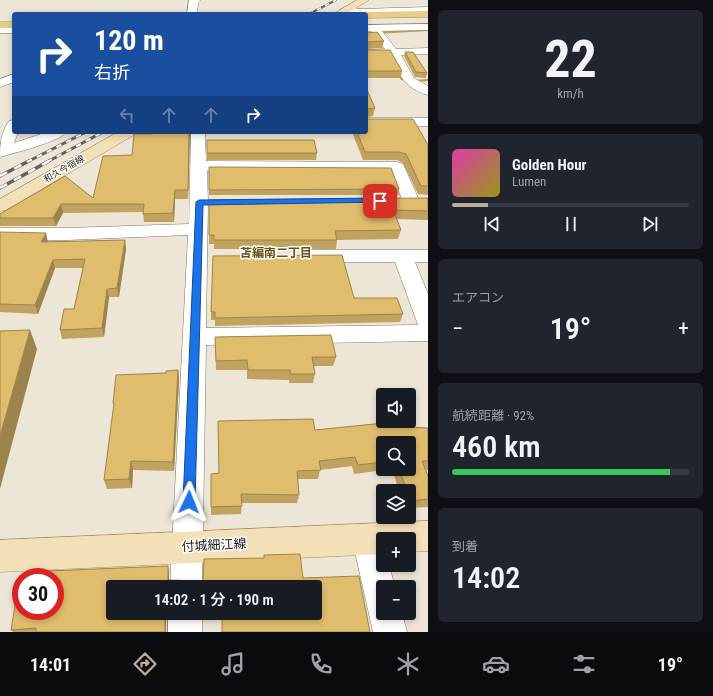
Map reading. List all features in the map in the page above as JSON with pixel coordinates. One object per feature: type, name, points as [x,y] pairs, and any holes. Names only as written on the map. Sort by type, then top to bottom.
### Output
[{"type":"highway","points":[[368,15],[428,14]]},
{"type":"highway","points":[[368,20],[428,19]]},
{"type":"highway","points":[[0,21],[12,20]]},
{"type":"highway","points":[[0,25],[12,25]]},
{"type":"main road","points":[[342,12],[364,0]]},
{"type":"main road","name":"和久今宿線","points":[[0,206],[126,134]]},
{"type":"main road","name":"付城細江線","points":[[0,556],[428,536]]},
{"type":"street","points":[[192,12],[193,1],[196,0]]},
{"type":"street","points":[[342,12],[428,10]]},
{"type":"street","points":[[0,17],[12,17]]},
{"type":"street","points":[[369,27],[428,23]]},
{"type":"street","points":[[369,27],[428,27]]},
{"type":"street","points":[[369,27],[393,52],[409,80],[415,85],[428,91]]},
{"type":"street","points":[[0,30],[12,30]]},
{"type":"street","points":[[368,53],[428,51]]},
{"type":"street","points":[[0,83],[12,79]]},
{"type":"street","points":[[428,95],[423,99],[428,113]]},
{"type":"street","points":[[368,122],[428,122]]},
{"type":"street","points":[[2,151],[12,128]]},
{"type":"street","points":[[2,151],[55,134]]},
{"type":"street","points":[[186,580],[196,337],[206,257],[198,230],[207,202],[199,166],[198,134]]},
{"type":"street","points":[[199,166],[397,167],[402,200],[428,200]]},
{"type":"street","points":[[0,234],[67,234],[198,230]]},
{"type":"street","points":[[293,256],[428,256]]},
{"type":"street","points":[[403,256],[428,322]]},
{"type":"street","points":[[196,337],[428,333]]},
{"type":"street","points":[[367,539],[377,580]]},
{"type":"street","points":[[185,620],[185,632]]},
{"type":"street","points":[[387,620],[390,632]]},
{"type":"building","points":[[377,32],[384,41],[368,42],[368,33]]},
{"type":"building","points":[[368,50],[390,50],[402,71],[368,71]]},
{"type":"building","points":[[405,52],[413,52],[427,73],[416,72]]},
{"type":"building","points":[[368,92],[375,108],[368,109]]},
{"type":"building","points":[[368,119],[413,119],[428,145],[428,186],[421,186],[406,154],[399,152],[365,152],[358,134],[368,134]]},
{"type":"building","points":[[134,134],[189,134],[188,190],[175,190],[173,213],[143,214],[144,204],[61,204],[53,218],[0,218],[0,214],[65,176],[93,198],[103,156],[132,155]]},
{"type":"building","points":[[207,140],[314,140],[317,153],[207,153]]},
{"type":"building","points":[[209,167],[391,168],[399,189],[209,190]]},
{"type":"building","points":[[428,198],[428,211],[393,210],[401,230],[335,231],[337,240],[214,240],[214,235],[209,235],[209,200]]},
{"type":"building","points":[[0,232],[46,233],[41,242],[125,240],[117,288],[107,289],[102,328],[60,330],[64,309],[74,309],[85,259],[53,260],[35,305],[0,304]]},
{"type":"building","points":[[342,255],[354,298],[397,298],[403,314],[215,318],[215,312],[211,312],[213,256]]},
{"type":"building","points":[[30,330],[0,436],[0,331]]},
{"type":"building","points":[[331,335],[336,357],[312,357],[315,374],[291,374],[290,370],[248,370],[247,360],[216,361],[215,337]]},
{"type":"building","points":[[178,370],[173,462],[131,461],[129,479],[104,480],[116,375],[166,373],[166,371]]},
{"type":"building","points":[[313,419],[315,430],[376,424],[376,428],[428,428],[428,461],[422,461],[428,476],[428,499],[416,500],[416,484],[404,484],[402,476],[416,476],[416,436],[376,436],[376,463],[358,465],[355,457],[319,461],[321,470],[297,471],[299,495],[241,494],[242,506],[211,507],[211,474],[219,473],[218,421]]},
{"type":"building","points":[[300,554],[303,578],[359,576],[370,632],[222,632],[222,620],[322,620],[322,580],[202,580],[204,559],[264,558],[264,555]]},
{"type":"building","points":[[168,566],[168,580],[106,580],[106,620],[165,620],[165,632],[36,632],[36,628],[11,630],[13,620],[64,620],[64,570]]},
{"type":"waterway","points":[[376,33],[428,30]]},
{"type":"waterway","points":[[397,71],[402,79],[412,81],[428,80]]},
{"type":"railway","points":[[313,12],[336,0]]},
{"type":"railway","points":[[27,162],[82,134]]},
{"type":"railway","points":[[47,162],[99,134]]},
{"type":"railway","points":[[0,176],[29,161]]},
{"type":"railway","points":[[0,188],[49,161]]},
{"type":"district","name":"苫編南二丁目","points":[[276,253]]},
{"type":"route","points":[[189,502],[196,337],[199,202],[380,201]]}]
